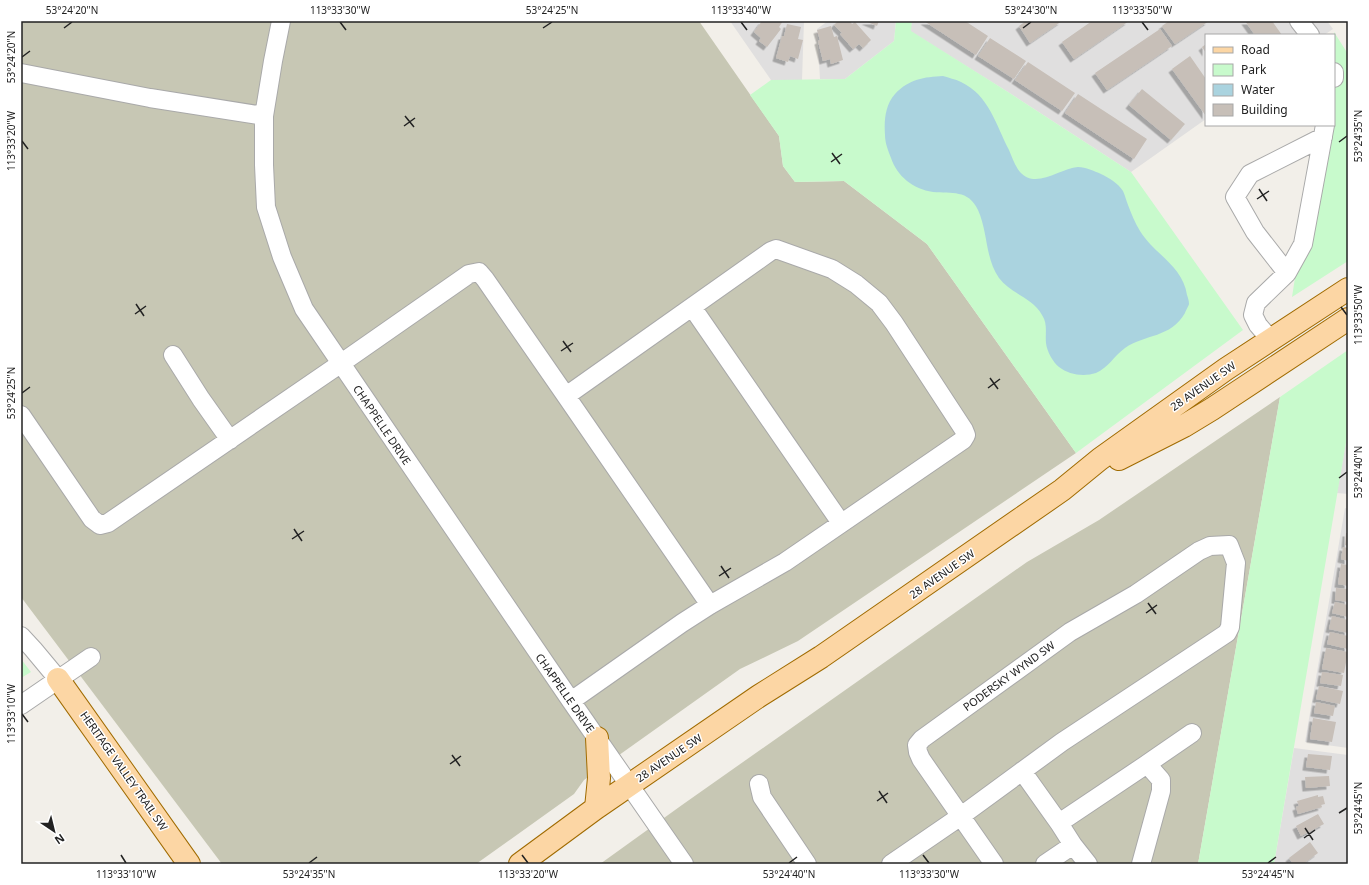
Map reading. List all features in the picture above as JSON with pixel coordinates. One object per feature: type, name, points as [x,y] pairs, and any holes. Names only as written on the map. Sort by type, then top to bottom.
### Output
[{"type":"main road","name":"28 AVENUE SW","points":[[539,864],[759,696],[821,657],[1062,490],[1100,459],[1226,369],[1348,289]]},
{"type":"main road","name":"28 AVENUE SW","points":[[1062,490],[1189,423],[1348,319]]},
{"type":"main road","name":"HERITAGE VALLEY TRAIL SW","points":[[58,679],[189,864]]},
{"type":"main road","points":[[596,808],[599,778],[597,738]]},
{"type":"main road","name":"28 AVENUE SW","points":[[520,864],[596,808],[634,790]]},
{"type":"street","name":"CHAPPELLE DRIVE","points":[[280,21],[264,116],[266,207],[282,257],[304,309],[340,364],[684,864]]},
{"type":"street","points":[[1299,21],[1309,34]]},
{"type":"street","points":[[21,73],[150,98],[264,116]]},
{"type":"street","points":[[1287,273],[1255,232],[1235,197],[1250,174],[1324,131]]},
{"type":"street","points":[[1270,339],[1258,325],[1253,315],[1256,303],[1287,273],[1303,244],[1324,131]]},
{"type":"street","points":[[566,396],[771,251],[776,249],[832,269],[856,284],[879,303],[894,323],[966,435],[962,440],[767,573],[710,605],[571,701]]},
{"type":"street","points":[[21,415],[92,519],[100,525],[108,523],[469,274],[479,272],[710,605]]},
{"type":"street","points":[[692,307],[841,523]]},
{"type":"street","points":[[173,355],[201,399],[230,440]]},
{"type":"street","name":"PODERSKY WYND SW","points":[[994,864],[921,759],[916,745],[922,739],[1070,632],[1131,597],[1188,557],[1210,546],[1230,545],[1236,563],[1230,627],[1227,633],[1122,701],[1022,771]]},
{"type":"street","points":[[21,631],[27,643],[58,679]]},
{"type":"street","points":[[21,705],[91,657]]},
{"type":"street","points":[[1059,823],[1192,734]]},
{"type":"street","points":[[1141,864],[1160,791],[1160,780],[1147,764]]},
{"type":"street","points":[[891,864],[961,816],[1022,771],[1073,845],[1088,864]]},
{"type":"street","points":[[759,784],[762,797],[807,864]]},
{"type":"street","points":[[1045,864],[1073,845]]},
{"type":"shaded area","points":[[21,21],[699,21],[779,136],[783,166],[795,182],[844,181],[927,244],[1076,453],[798,641],[740,669],[584,780],[574,794],[476,864],[222,864],[21,597]]},
{"type":"shaded area","points":[[730,21],[804,21],[802,80],[771,80]]},
{"type":"shaded area","points":[[828,21],[896,21],[894,41],[845,79],[820,79],[817,29]]},
{"type":"shaded area","points":[[912,21],[1327,21],[1333,29],[1326,34],[1205,34],[1205,120],[1131,172],[1008,92],[910,31]]},
{"type":"shaded area","points":[[1280,397],[1198,864],[600,864],[1027,562],[1099,520]]},
{"type":"shaded area","points":[[1348,431],[1348,494],[1337,493]]},
{"type":"shaded area","points":[[1345,508],[1348,509],[1348,748],[1305,742]]},
{"type":"shaded area","points":[[1294,748],[1348,755],[1348,864],[1274,864]]},
{"type":"green space","points":[[896,21],[912,21],[911,31],[1131,172],[1243,330],[1076,453],[927,244],[844,181],[795,182],[783,166],[779,136],[750,95],[771,80],[845,79],[894,41]]},
{"type":"green space","points":[[1334,32],[1348,54],[1348,261],[1292,297],[1319,126],[1335,126]]},
{"type":"green space","points":[[1348,350],[1348,431],[1274,864],[1198,864],[1280,397]]},
{"type":"green space","points":[[21,659],[31,672],[21,678]]},
{"type":"water","points":[[943,76],[961,82],[971,88],[985,103],[991,112],[1017,167],[1026,177],[1041,179],[1071,168],[1081,167],[1101,174],[1119,186],[1123,191],[1136,225],[1153,247],[1174,268],[1184,285],[1189,304],[1185,313],[1173,327],[1125,348],[1104,368],[1096,373],[1087,375],[1067,372],[1057,365],[1048,350],[1046,343],[1046,325],[1044,318],[1033,304],[1004,283],[994,270],[984,227],[974,203],[959,194],[933,192],[913,185],[897,170],[891,158],[886,141],[885,124],[887,108],[892,98],[900,89],[911,82],[923,78]]},
{"type":"building","points":[[762,21],[783,21],[779,27],[781,29],[767,47],[759,41],[761,38],[754,32]]},
{"type":"building","points":[[838,21],[850,21],[852,24],[855,22],[871,40],[863,48],[859,44],[853,49],[840,34],[842,33],[834,25]]},
{"type":"building","points":[[865,21],[879,21],[877,26]]},
{"type":"building","points":[[924,21],[965,21],[988,36],[976,55]]},
{"type":"building","points":[[1026,21],[1062,21],[1030,43],[1019,26]]},
{"type":"building","points":[[1092,21],[1129,21],[1074,59],[1062,42]]},
{"type":"building","points":[[1169,21],[1209,21],[1175,44],[1162,26]]},
{"type":"building","points":[[1245,21],[1272,21],[1281,34],[1254,34]]},
{"type":"building","points":[[787,24],[801,27],[798,39],[803,40],[798,59],[790,56],[788,62],[776,58]]},
{"type":"building","points":[[831,26],[834,37],[837,36],[843,60],[831,64],[830,59],[823,61],[817,30]]},
{"type":"building","points":[[1160,29],[1172,46],[1107,90],[1095,73]]},
{"type":"building","points":[[990,38],[1026,61],[1014,79],[978,56]]},
{"type":"building","points":[[1205,45],[1205,52],[1202,47]]},
{"type":"building","points":[[1190,56],[1205,78],[1205,115],[1172,69]]},
{"type":"building","points":[[1028,62],[1075,93],[1062,111],[1015,80]]},
{"type":"building","points":[[1142,89],[1185,124],[1171,140],[1129,105]]},
{"type":"building","points":[[1078,94],[1147,139],[1134,159],[1065,113]]},
{"type":"building","points":[[1346,533],[1348,533],[1348,546],[1345,545]]},
{"type":"building","points":[[1343,547],[1348,548],[1348,561],[1341,559]]},
{"type":"building","points":[[1341,564],[1348,565],[1348,586],[1338,584]]},
{"type":"building","points":[[1336,588],[1348,589],[1348,602],[1335,600]]},
{"type":"building","points":[[1335,602],[1348,605],[1348,617],[1332,613]]},
{"type":"building","points":[[1332,616],[1348,620],[1348,633],[1329,629]]},
{"type":"building","points":[[1330,632],[1348,636],[1348,649],[1327,644]]},
{"type":"building","points":[[1326,648],[1348,652],[1344,673],[1322,669]]},
{"type":"building","points":[[1322,672],[1343,675],[1341,686],[1320,683]]},
{"type":"building","points":[[1319,686],[1343,691],[1340,704],[1316,699]]},
{"type":"building","points":[[1316,702],[1335,706],[1333,716],[1314,713]]},
{"type":"building","points":[[1313,718],[1336,722],[1332,742],[1310,739]]},
{"type":"building","points":[[1308,754],[1332,756],[1330,770],[1306,767]]},
{"type":"building","points":[[1329,776],[1330,786],[1306,788],[1305,777]]},
{"type":"building","points":[[1318,795],[1318,797],[1323,796],[1325,804],[1321,805],[1322,807],[1298,814],[1296,807],[1299,806],[1297,801]]},
{"type":"building","points":[[1318,814],[1324,824],[1301,836],[1296,826]]},
{"type":"building","points":[[1310,842],[1318,853],[1303,864],[1293,864],[1289,858]]}]
